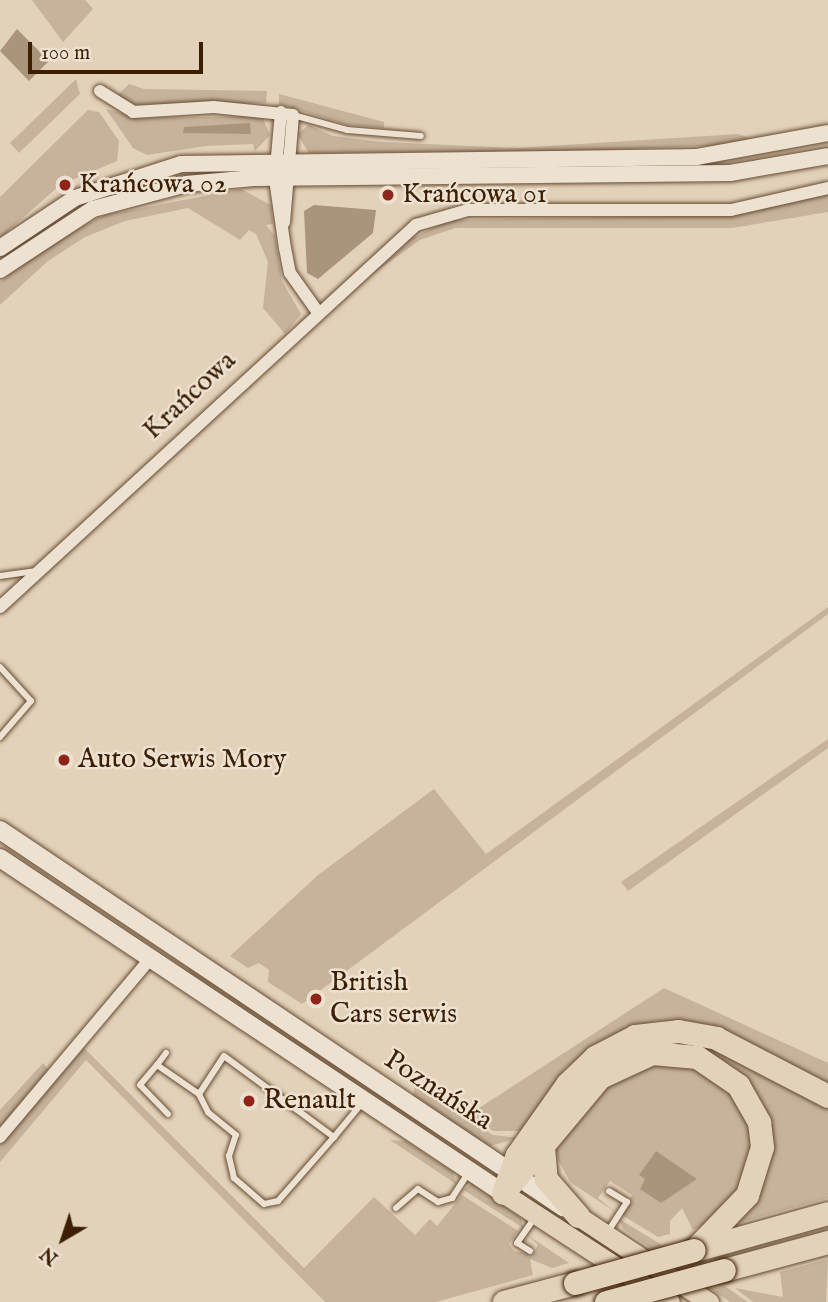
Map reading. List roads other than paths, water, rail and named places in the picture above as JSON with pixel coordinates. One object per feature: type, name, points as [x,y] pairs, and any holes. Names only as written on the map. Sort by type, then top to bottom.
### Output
[{"type":"highway","points":[[511,1181],[567,1084],[595,1057],[635,1036],[678,1031],[716,1038],[828,1096]]},
{"type":"highway","points":[[511,1181],[543,1147],[582,1094],[626,1061],[674,1052],[716,1066],[750,1103],[762,1147],[747,1195],[694,1250]]},
{"type":"highway","points":[[543,1147],[546,1179],[578,1216]]},
{"type":"highway","points":[[504,1302],[828,1213]]},
{"type":"highway","points":[[606,1302],[828,1241]]},
{"type":"main road","name":"Poznańska","points":[[0,830],[511,1181],[578,1216],[709,1302]]},
{"type":"main road","name":"Poznańska","points":[[0,858],[469,1171],[511,1181],[536,1215],[669,1302]]},
{"type":"street","points":[[100,92],[133,112],[214,107],[287,114]]},
{"type":"street","points":[[287,114],[292,158],[284,180],[284,223],[290,273],[317,311]]},
{"type":"street","points":[[284,180],[275,159],[287,114]]},
{"type":"street","points":[[0,248],[46,215],[114,180],[181,164],[292,158],[697,157],[828,132]]},
{"type":"street","points":[[0,270],[39,239],[118,200],[186,184],[730,173],[828,156]]},
{"type":"street","name":"Krańcowa","points":[[0,607],[317,311],[416,225],[504,209],[731,210],[828,188]]},
{"type":"street","points":[[0,1137],[150,959]]},
{"type":"lane","points":[[287,114],[347,130],[421,136]]},
{"type":"lane","points":[[0,576],[38,570]]},
{"type":"lane","points":[[0,667],[31,701],[0,737]]},
{"type":"lane","points":[[166,1053],[140,1085],[168,1114]]},
{"type":"lane","points":[[199,1094],[224,1056],[334,1137]]},
{"type":"lane","points":[[157,1065],[199,1094],[208,1112],[236,1135],[229,1156],[234,1178],[264,1204],[278,1201],[363,1101]]},
{"type":"lane","points":[[396,1209],[418,1189],[438,1202],[452,1198],[469,1171]]},
{"type":"lane","points":[[606,1235],[627,1202],[609,1191]]},
{"type":"lane","points":[[530,1251],[517,1242],[536,1215]]},
{"type":"place","name":"Krańcowa 02","points":[[65,185]]},
{"type":"place","name":"Krańcowa 01","points":[[388,195]]},
{"type":"place","name":"Auto Serwis Mory","points":[[64,760]]},
{"type":"place","name":"British Cars serwis","points":[[316,999]]},
{"type":"place","name":"Renault","points":[[249,1101]]}]
